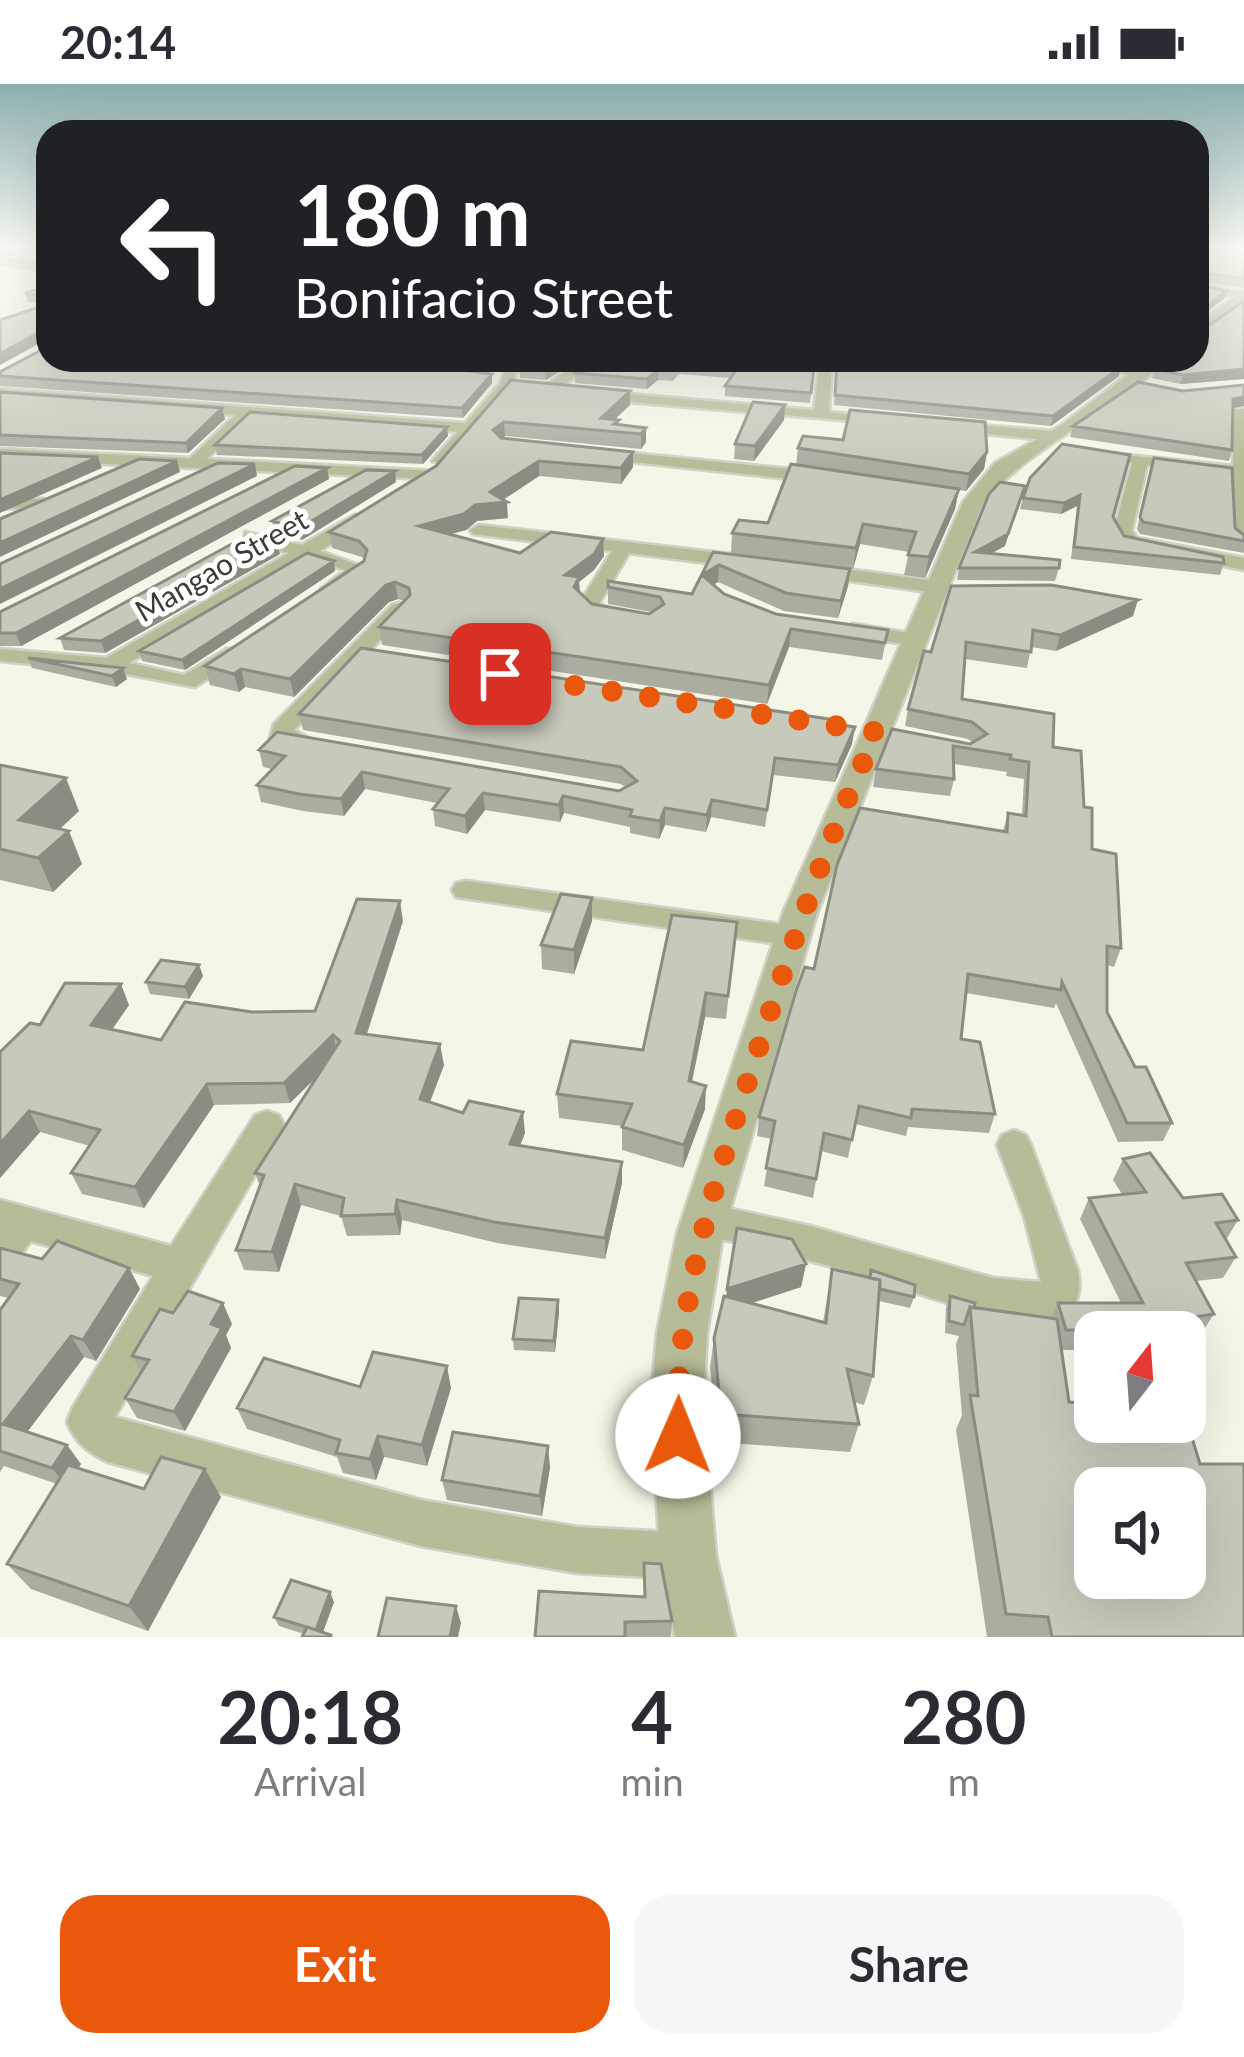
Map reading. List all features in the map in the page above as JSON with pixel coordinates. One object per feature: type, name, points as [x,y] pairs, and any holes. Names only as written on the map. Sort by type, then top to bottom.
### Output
[{"type":"street","points":[[404,493],[429,474],[510,372]]},
{"type":"street","points":[[549,391],[574,372]]},
{"type":"street","points":[[820,416],[825,372]]},
{"type":"street","points":[[485,374],[549,391],[911,423]]},
{"type":"street","points":[[706,1637],[688,1556],[677,1402],[682,1333],[704,1219],[794,935],[830,833],[914,640],[943,591],[964,500],[1002,467],[1060,446],[1144,376]]},
{"type":"street","points":[[83,398],[83,388],[96,380]]},
{"type":"street","points":[[0,393],[467,428]]},
{"type":"street","points":[[193,464],[249,409]]},
{"type":"street","points":[[1239,412],[1244,540]]},
{"type":"street","points":[[884,445],[887,421]]},
{"type":"street","points":[[935,425],[1241,472]]},
{"type":"street","points":[[579,453],[832,479]]},
{"type":"street","points":[[0,454],[429,474]]},
{"type":"street","points":[[1140,460],[1123,530],[1130,542],[1244,564]]},
{"type":"street","points":[[103,478],[141,461]]},
{"type":"street","points":[[176,484],[218,464]]},
{"type":"street","points":[[254,489],[296,467]]},
{"type":"street","points":[[328,492],[366,470]]},
{"type":"street","points":[[0,524],[64,496]]},
{"type":"street","points":[[0,503],[44,504]]},
{"type":"street","name":"Mangao Street","points":[[0,655],[110,664],[385,505]]},
{"type":"street","points":[[231,547],[270,525]]},
{"type":"street","points":[[479,530],[777,566]]},
{"type":"street","points":[[251,536],[357,570],[318,598]]},
{"type":"street","points":[[623,547],[589,604],[600,613],[636,619]]},
{"type":"street","points":[[799,568],[943,591]]},
{"type":"street","points":[[340,751],[280,736],[371,654],[399,609]]},
{"type":"street","points":[[821,625],[914,640]]},
{"type":"street","points":[[30,655],[70,634]]},
{"type":"street","points":[[110,664],[187,682],[245,646]]},
{"type":"street","points":[[466,890],[794,935]]},
{"type":"street","points":[[267,1125],[88,1422],[108,1440],[421,1523],[577,1550],[688,1556]]},
{"type":"street","points":[[704,1219],[810,1243],[993,1296],[1052,1300],[1062,1290],[1059,1269],[1041,1207],[1014,1145]]},
{"type":"street","points":[[8,1231],[180,1266]]},
{"type":"building","points":[[0,321],[36,321],[36,334],[0,354]]},
{"type":"building","points":[[1244,321],[1244,369],[1183,375],[1169,372],[1209,372],[1209,325]]},
{"type":"building","points":[[36,353],[36,372],[492,374],[462,408],[0,376]]},
{"type":"building","points":[[576,372],[656,372],[647,379]]},
{"type":"building","points":[[735,372],[814,372],[811,393],[725,386]]},
{"type":"building","points":[[836,372],[1114,372],[1053,416],[835,395]]},
{"type":"building","points":[[511,380],[630,391],[601,418],[646,428],[641,434],[504,422],[493,430],[501,438],[633,452],[621,468],[539,461],[490,492],[507,502],[475,505],[464,514],[419,526],[520,553],[551,532],[603,539],[594,554],[565,575],[579,577],[574,587],[592,604],[649,614],[664,604],[660,597],[608,587],[608,581],[692,594],[713,552],[850,569],[841,601],[786,593],[719,565],[702,575],[724,594],[776,614],[888,630],[885,643],[791,629],[769,685],[379,627],[410,595],[409,588],[395,582],[386,585],[290,679],[205,666],[364,561],[367,550],[359,541],[329,532],[436,466]]},
{"type":"building","points":[[1138,382],[1183,391],[1244,385],[1244,397],[1233,399],[1232,450],[1073,426]]},
{"type":"building","points":[[0,392],[222,408],[186,443],[0,435]]},
{"type":"building","points":[[753,402],[785,405],[755,446],[735,444]]},
{"type":"building","points":[[850,410],[985,422],[987,452],[969,474],[798,448],[803,436],[843,440]]},
{"type":"building","points":[[250,412],[447,427],[422,455],[215,445]]},
{"type":"building","points":[[1062,444],[1130,455],[1113,517],[1124,536],[1223,557],[1224,563],[1074,547],[1080,495],[1064,503],[1023,498],[1030,478]]},
{"type":"building","points":[[0,453],[98,457],[0,500]]},
{"type":"building","points":[[1154,458],[1232,468],[1235,528],[1244,541],[1143,522],[1140,517]]},
{"type":"building","points":[[139,459],[177,461],[0,543],[0,519]]},
{"type":"building","points":[[218,463],[255,464],[0,589],[0,564]]},
{"type":"building","points":[[791,464],[959,489],[929,557],[908,555],[916,532],[863,524],[856,548],[732,533],[739,520],[768,523]]},
{"type":"building","points":[[295,466],[327,468],[16,633],[0,633],[0,612]]},
{"type":"building","points":[[366,470],[395,471],[300,528],[272,521]]},
{"type":"building","points":[[1000,482],[1025,486],[1008,534],[975,552],[1060,560],[1059,568],[959,568],[989,494]]},
{"type":"building","points":[[248,535],[277,543],[101,641],[60,638]]},
{"type":"building","points":[[307,553],[334,561],[182,660],[139,651]]},
{"type":"building","points":[[1051,585],[1138,600],[1060,635],[1033,630],[1031,652],[966,642],[962,699],[1054,714],[1053,747],[1081,751],[1084,807],[1092,808],[1092,849],[1116,854],[1121,948],[1107,946],[1107,1012],[1135,1067],[1146,1067],[1172,1123],[1127,1123],[1062,982],[1061,990],[968,974],[961,1039],[980,1042],[995,1114],[912,1109],[911,1118],[859,1106],[852,1140],[824,1133],[816,1179],[766,1168],[775,1121],[759,1117],[796,991],[805,967],[814,969],[837,865],[860,808],[1007,832],[1008,813],[1026,816],[1029,762],[1010,759],[1011,755],[953,746],[954,779],[876,769],[892,729],[970,744],[987,734],[972,722],[908,709],[924,651],[931,652],[951,586]]},
{"type":"building","points":[[361,648],[842,721],[841,725],[855,727],[838,765],[775,758],[767,810],[712,800],[707,815],[665,808],[660,821],[630,816],[632,810],[563,796],[559,805],[483,793],[465,816],[433,809],[449,789],[362,772],[341,799],[257,785],[285,756],[259,750],[277,732],[619,791],[637,781],[621,767],[299,714]]},
{"type":"building","points":[[28,658],[123,668],[112,676]]},
{"type":"building","points":[[0,765],[66,778],[19,820],[69,831],[38,858],[0,849]]},
{"type":"building","points":[[561,894],[592,898],[574,950],[541,945]]},
{"type":"building","points":[[357,899],[400,901],[356,1033],[440,1044],[420,1099],[463,1113],[469,1101],[523,1112],[510,1144],[622,1162],[605,1238],[494,1222],[397,1200],[395,1214],[341,1216],[344,1198],[295,1184],[272,1252],[236,1250],[264,1175],[255,1173],[340,1041],[333,1035],[284,1083],[207,1084],[135,1187],[71,1173],[100,1130],[29,1111],[0,1144],[0,1052],[30,1023],[40,1025],[65,983],[121,984],[91,1025],[161,1040],[185,1002],[252,1012],[315,1011]]},
{"type":"building","points":[[672,915],[737,922],[728,996],[706,993],[689,1081],[706,1086],[684,1145],[622,1127],[632,1104],[557,1094],[571,1041],[643,1050]]},
{"type":"building","points":[[161,960],[199,965],[185,987],[146,982]]},
{"type":"building","points":[[1150,1153],[1183,1198],[1222,1194],[1238,1220],[1216,1223],[1236,1257],[1186,1263],[1214,1314],[1074,1311],[1074,1330],[1066,1330],[1058,1303],[1143,1303],[1089,1198],[1146,1192],[1123,1159]]},
{"type":"building","points":[[737,1228],[792,1239],[806,1264],[727,1289]]},
{"type":"building","points":[[57,1241],[129,1268],[83,1340],[71,1336],[3,1424],[67,1445],[52,1468],[0,1451],[0,1310],[19,1284],[0,1279],[0,1248],[42,1259]]},
{"type":"building","points":[[832,1269],[880,1280],[873,1376],[847,1369],[859,1424],[721,1414],[714,1338],[724,1296],[826,1323]]},
{"type":"building","points":[[871,1270],[915,1285],[914,1297],[880,1289],[880,1280],[870,1278]]},
{"type":"building","points":[[188,1291],[223,1303],[211,1324],[222,1328],[174,1412],[125,1398],[149,1360],[132,1356],[160,1309],[173,1313]]},
{"type":"building","points":[[950,1296],[975,1303],[964,1325],[949,1321]]},
{"type":"building","points":[[519,1298],[558,1300],[554,1341],[513,1339]]},
{"type":"building","points":[[970,1307],[1057,1319],[1069,1402],[1074,1402],[1074,1443],[1194,1443],[1200,1464],[1244,1464],[1244,1637],[1052,1637],[1048,1617],[1006,1614],[970,1395],[978,1396]]},
{"type":"building","points":[[373,1352],[447,1366],[422,1445],[378,1436],[370,1459],[336,1453],[340,1440],[237,1408],[264,1358],[360,1387]]},
{"type":"building","points":[[453,1432],[548,1446],[540,1496],[442,1480]]},
{"type":"building","points":[[161,1457],[205,1469],[129,1606],[7,1564],[68,1465],[144,1489]]},
{"type":"building","points":[[644,1563],[661,1564],[672,1621],[625,1622],[625,1637],[535,1637],[539,1591],[645,1597]]},
{"type":"building","points":[[291,1580],[330,1592],[316,1630],[274,1617]]},
{"type":"building","points":[[387,1598],[456,1606],[450,1637],[378,1637]]},
{"type":"building","points":[[307,1627],[331,1635],[331,1637],[302,1637]]},
{"type":"route","points":[[500,674],[877,732],[830,833],[800,913],[704,1219],[682,1333],[678,1436]]}]
